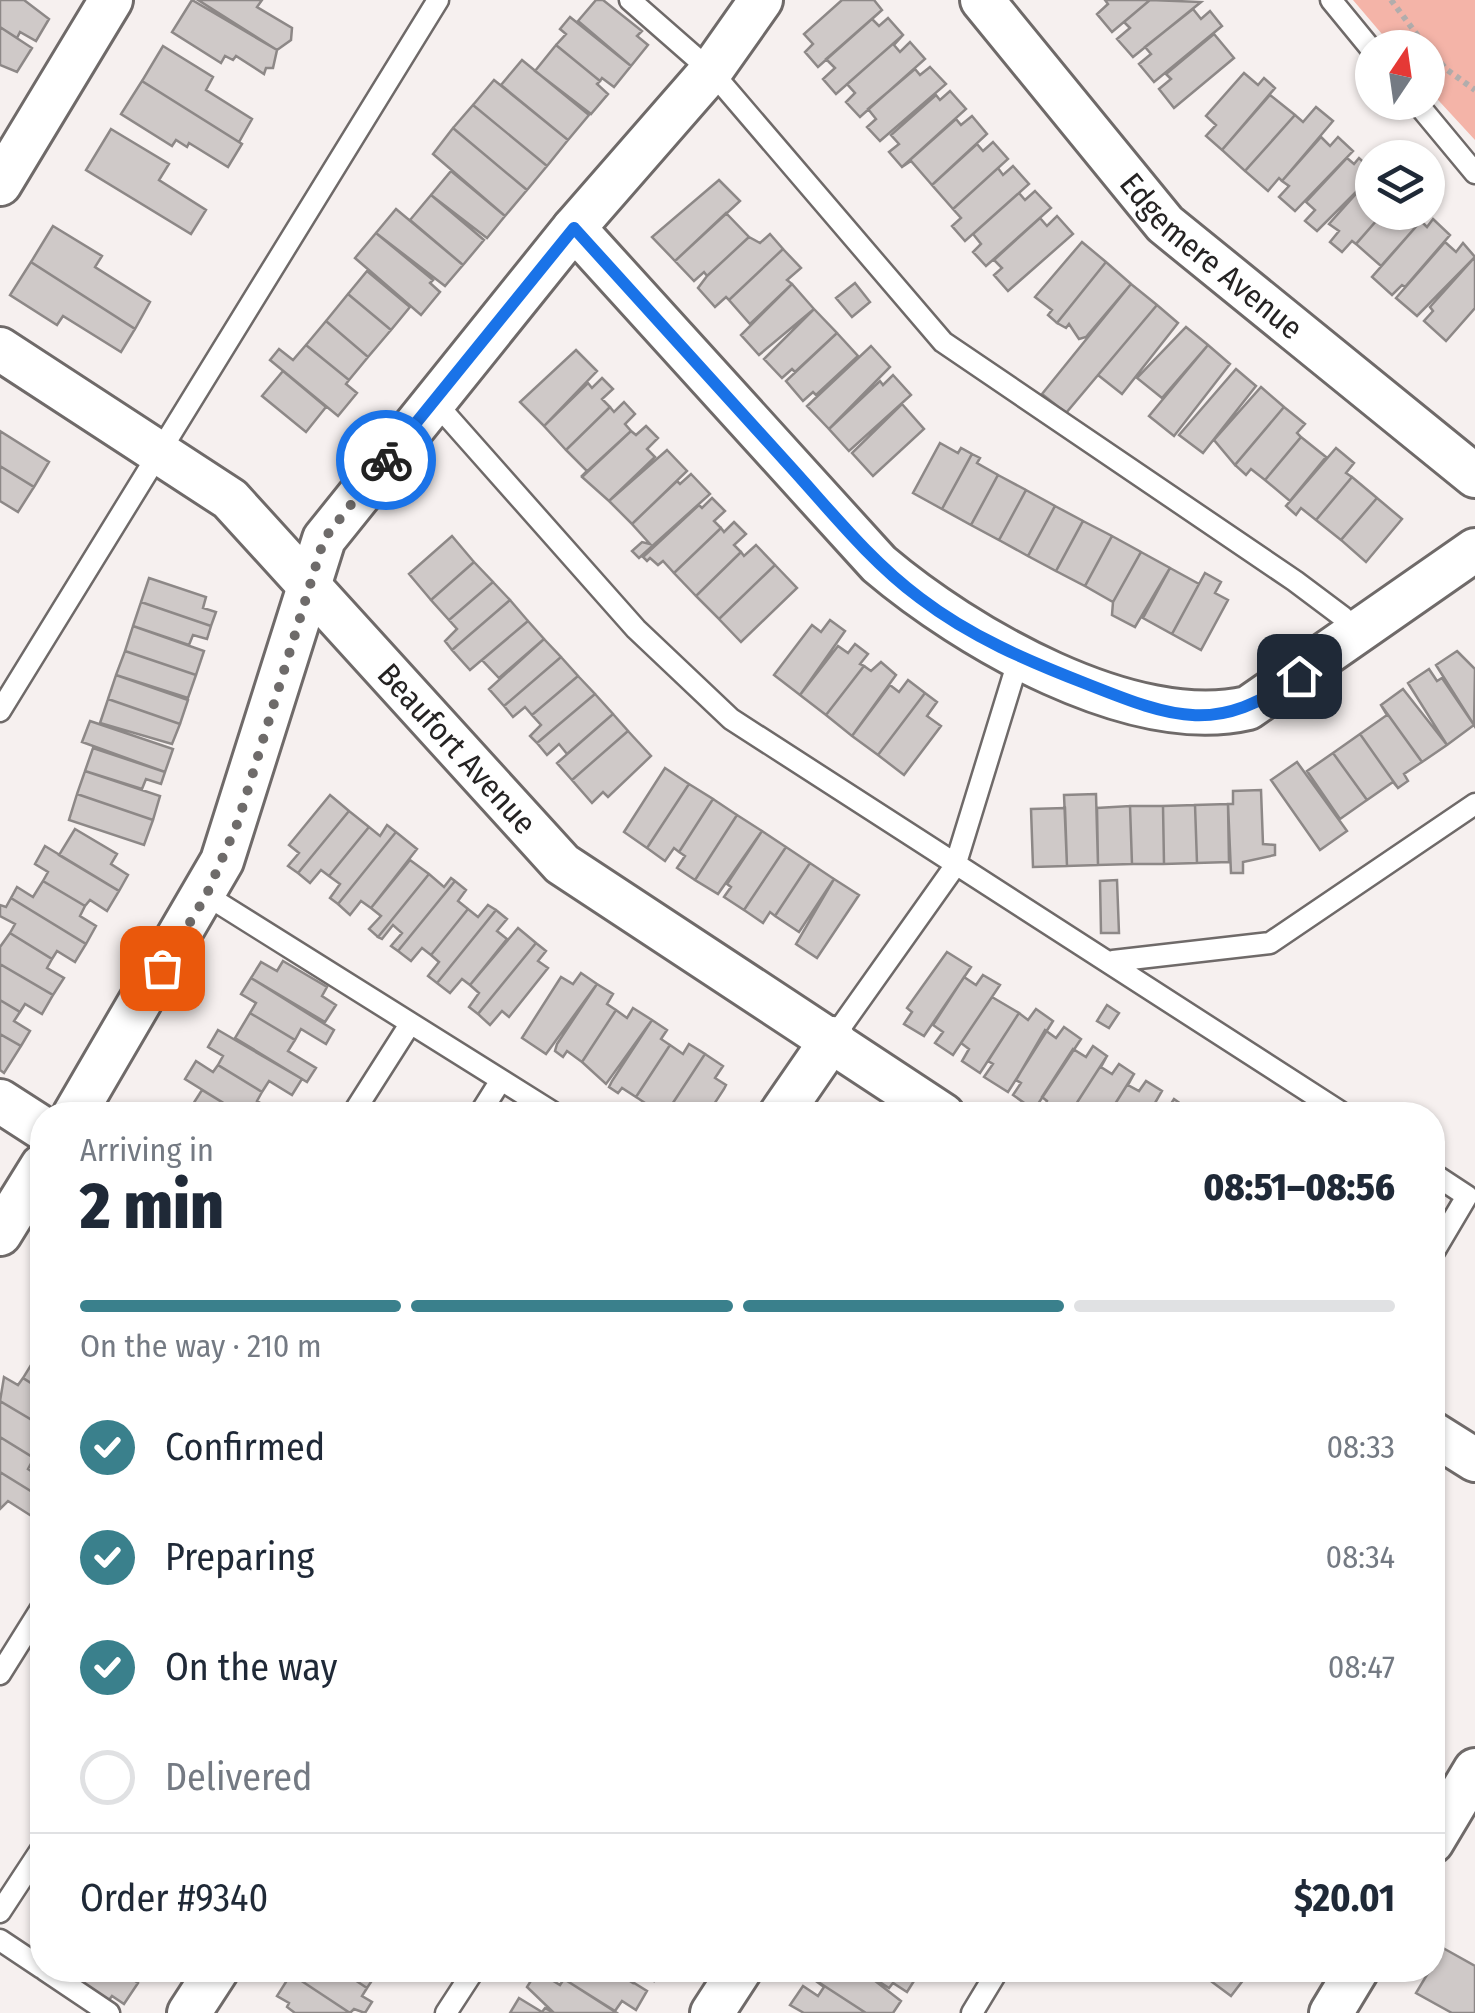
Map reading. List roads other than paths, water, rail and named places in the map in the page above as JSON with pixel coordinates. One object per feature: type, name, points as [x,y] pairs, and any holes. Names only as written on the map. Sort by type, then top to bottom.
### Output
[{"type":"street","points":[[0,184],[111,0]]},
{"type":"street","points":[[82,1102],[206,896],[238,822],[324,539],[574,228],[711,71],[761,0]]},
{"type":"street","name":"Edgemere Avenue","points":[[982,0],[1165,224],[1475,476]]},
{"type":"street","points":[[574,228],[878,564],[946,616],[1019,658],[1147,708],[1216,716],[1248,708],[1271,696],[1475,550]]},
{"type":"street","name":"Beaufort Avenue","points":[[0,349],[230,499],[562,864],[924,1102]]},
{"type":"street","points":[[789,1102],[832,1038]]},
{"type":"street","points":[[0,1101],[30,1120]]},
{"type":"street","points":[[0,1234],[30,1185]]},
{"type":"street","points":[[1445,1441],[1475,1460]]},
{"type":"street","points":[[1445,1820],[1475,1770]]},
{"type":"street","points":[[189,2013],[209,1982]]},
{"type":"street","points":[[712,2013],[732,1982]]},
{"type":"street","points":[[1332,2013],[1350,1982]]},
{"type":"lane","points":[[0,712],[438,0]]},
{"type":"lane","points":[[630,0],[711,71],[943,342],[1295,581],[1343,617],[1355,635]]},
{"type":"lane","points":[[1331,0],[1356,30]]},
{"type":"lane","points":[[1431,120],[1475,173]]},
{"type":"lane","points":[[433,400],[636,629],[731,719],[1325,1102]]},
{"type":"lane","points":[[832,1038],[955,866],[1019,658]]},
{"type":"lane","points":[[1113,962],[1270,943],[1475,804]]},
{"type":"lane","points":[[206,896],[536,1102]]},
{"type":"lane","points":[[360,1102],[410,1024]]},
{"type":"lane","points":[[487,1102],[501,1080]]},
{"type":"lane","points":[[1445,1181],[1468,1196],[1445,1234]]},
{"type":"lane","points":[[0,1674],[30,1626]]},
{"type":"lane","points":[[0,1912],[30,1866]]},
{"type":"lane","points":[[0,1940],[30,1960]]},
{"type":"lane","points":[[63,1982],[109,2013]]},
{"type":"lane","points":[[446,2013],[466,1982]]},
{"type":"lane","points":[[972,2013],[991,1982]]}]
